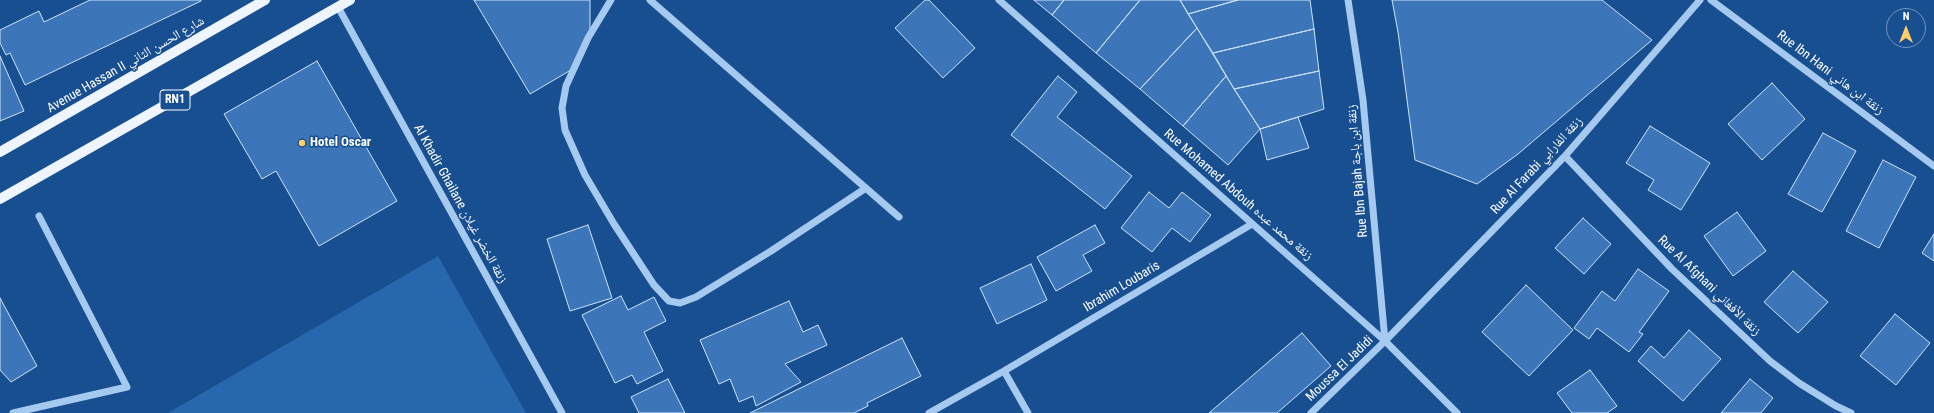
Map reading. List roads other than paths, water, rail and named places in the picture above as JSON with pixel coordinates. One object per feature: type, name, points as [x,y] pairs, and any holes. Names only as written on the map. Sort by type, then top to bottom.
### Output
[{"type":"main road","name":"Avenue Hassan II شارع الحسن الثاني","points":[[0,152],[265,0]]},
{"type":"main road","name":"RN1","points":[[0,199],[350,0]]},
{"type":"street","points":[[611,0],[588,38],[566,86],[562,108],[565,130],[585,175],[614,224],[654,284],[669,301],[680,303],[696,297],[771,252],[866,188]]},
{"type":"street","points":[[650,0],[899,216]]},
{"type":"street","name":"Rue Mohamed Abdouh زنقة محمد عبده","points":[[998,0],[1385,341],[1457,413]]},
{"type":"street","name":"Rue Ibn Bajah زنقة ابن باجة","points":[[1348,0],[1363,100],[1385,341]]},
{"type":"street","name":"Rue Al Farabi زنقة الفارابي","points":[[1385,341],[1565,156],[1700,0]]},
{"type":"street","name":"Rue Ibn Hani زنقة ابن هاني","points":[[1711,0],[1934,166]]},
{"type":"street","name":"Al Khadir Ghailane زنقة الخضر غيلان","points":[[338,7],[562,413]]},
{"type":"street","name":"Rue Al Afghani زنقة الأفغاني","points":[[1565,156],[1672,269],[1770,361],[1799,383],[1836,406],[1851,413]]},
{"type":"street","points":[[13,413],[127,387],[39,216]]},
{"type":"street","name":"Ibrahim Loubaris","points":[[929,413],[1004,371],[1252,224]]},
{"type":"street","name":"Moussa El Jadidi","points":[[1311,413],[1385,341]]},
{"type":"street","points":[[1004,371],[1028,413]]},
{"type":"place","name":"Hotel Oscar","points":[[302,143]]}]
